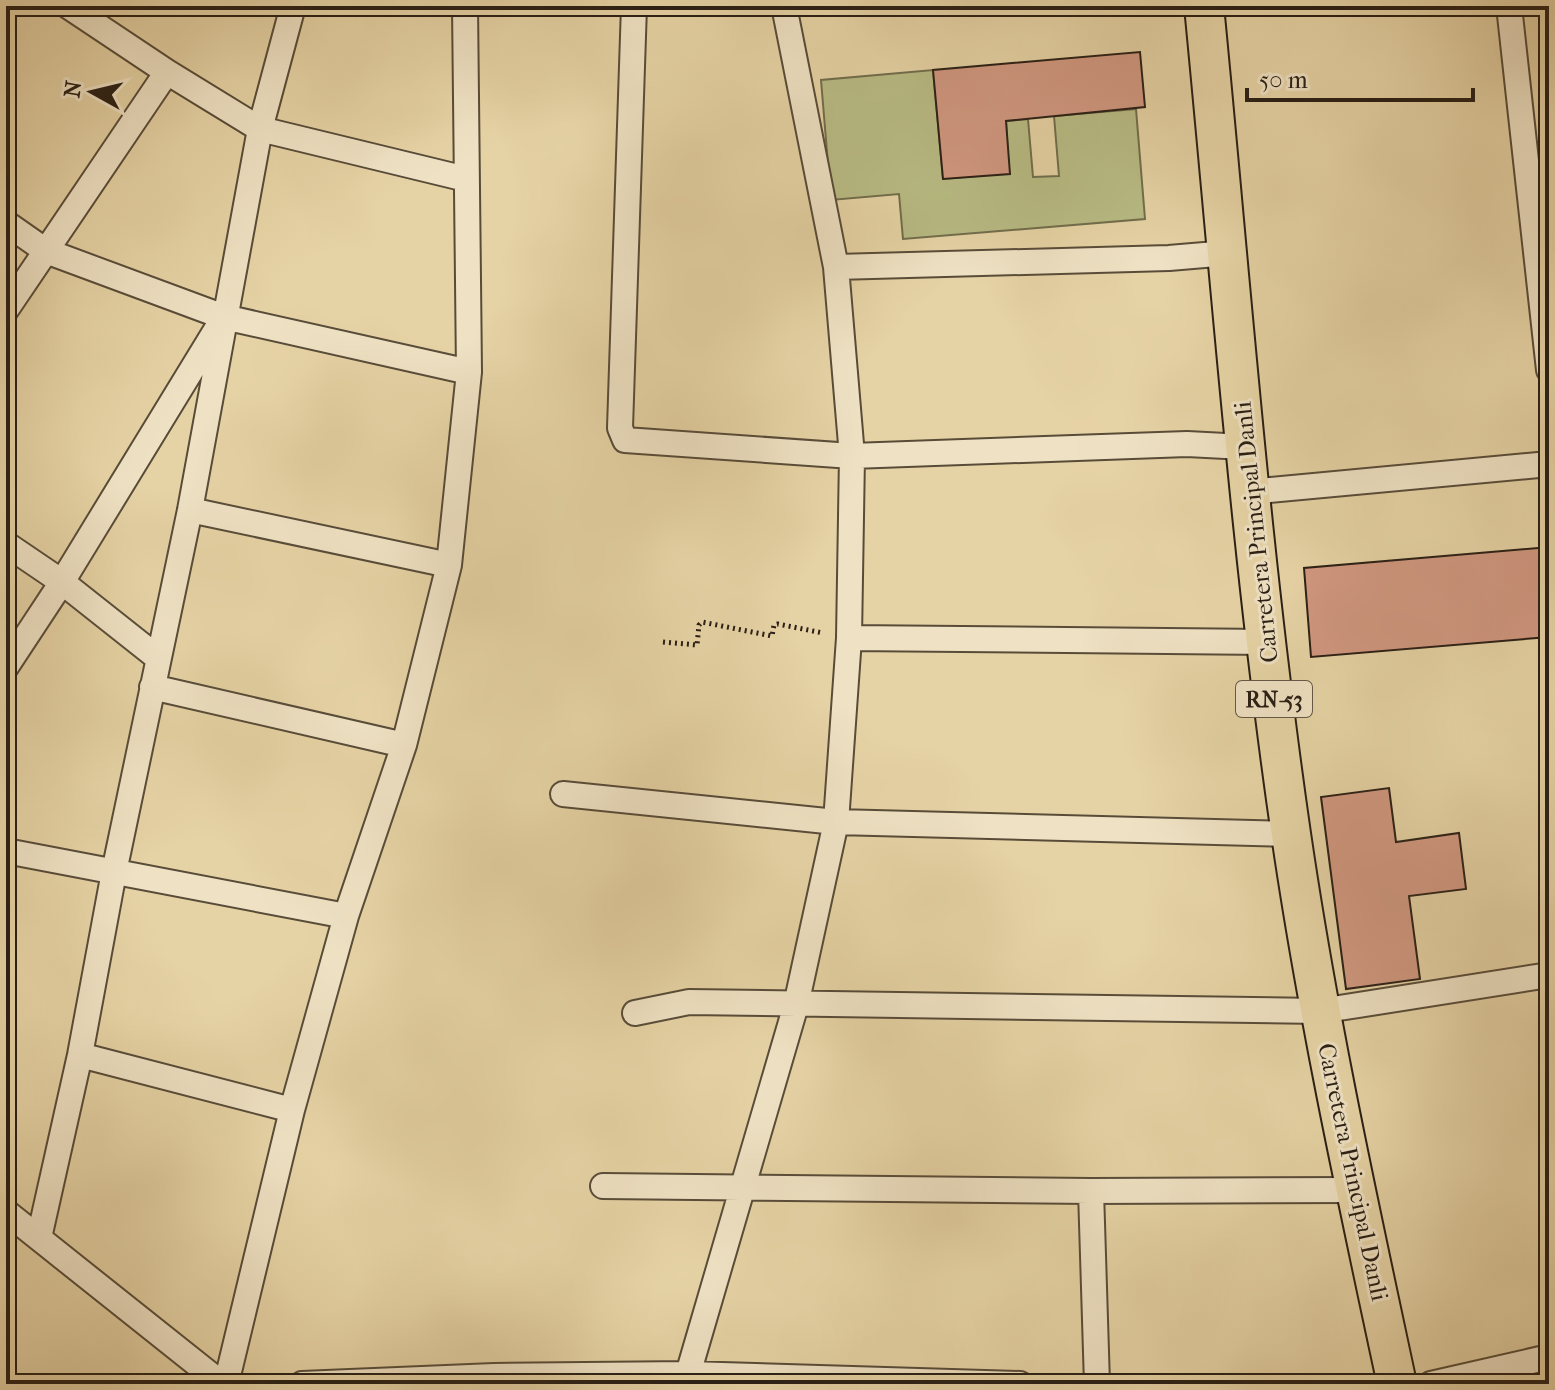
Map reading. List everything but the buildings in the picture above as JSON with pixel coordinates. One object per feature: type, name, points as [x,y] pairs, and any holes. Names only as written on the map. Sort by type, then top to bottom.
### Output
[{"type":"main road","name":"Carretera Principal Danli","points":[[1204,6],[1249,492],[1291,834],[1320,1011],[1397,1384]]},
{"type":"street","points":[[68,6],[260,129],[466,179]]},
{"type":"street","points":[[39,1238],[80,1055],[114,872],[190,510],[260,129],[293,6]]},
{"type":"street","points":[[6,1212],[224,1384],[292,1110],[346,916],[404,745],[449,565],[469,372],[465,6]]},
{"type":"street","points":[[634,6],[620,428],[625,440],[852,456],[1187,444],[1245,447]]},
{"type":"street","points":[[684,1379],[744,1188],[796,1005],[836,822],[849,638],[852,456],[836,267],[784,6]]},
{"type":"street","points":[[1509,6],[1549,370]]},
{"type":"street","points":[[6,310],[167,72]]},
{"type":"street","points":[[6,223],[46,251],[224,317],[469,372]]},
{"type":"street","points":[[836,267],[1169,258],[1228,253]]},
{"type":"street","points":[[6,667],[62,582],[224,317]]},
{"type":"street","points":[[1249,492],[1549,464]]},
{"type":"street","points":[[190,510],[449,565]]},
{"type":"street","points":[[6,544],[62,582],[158,658]]},
{"type":"street","points":[[849,638],[1267,642]]},
{"type":"street","points":[[152,687],[404,745]]},
{"type":"street","points":[[563,794],[836,822],[1291,834]]},
{"type":"street","points":[[6,851],[346,916]]},
{"type":"street","points":[[635,1013],[689,1002],[1320,1011],[1549,975]]},
{"type":"street","points":[[80,1055],[292,1110]]},
{"type":"street","points":[[603,1186],[1091,1191],[1355,1190]]},
{"type":"street","points":[[1091,1191],[1097,1384]]},
{"type":"street","points":[[1431,1384],[1549,1357]]},
{"type":"street","points":[[302,1384],[684,1379],[1020,1384]]},
{"type":"path","points":[[663,642],[697,645],[702,622],[772,636],[774,625],[778,624],[849,638]]},
{"type":"green space","points":[[933,70],[943,179],[1009,173],[1006,121],[1028,119],[1033,177],[1059,176],[1054,116],[1136,109],[1145,219],[903,239],[899,194],[831,200],[821,80]]}]
